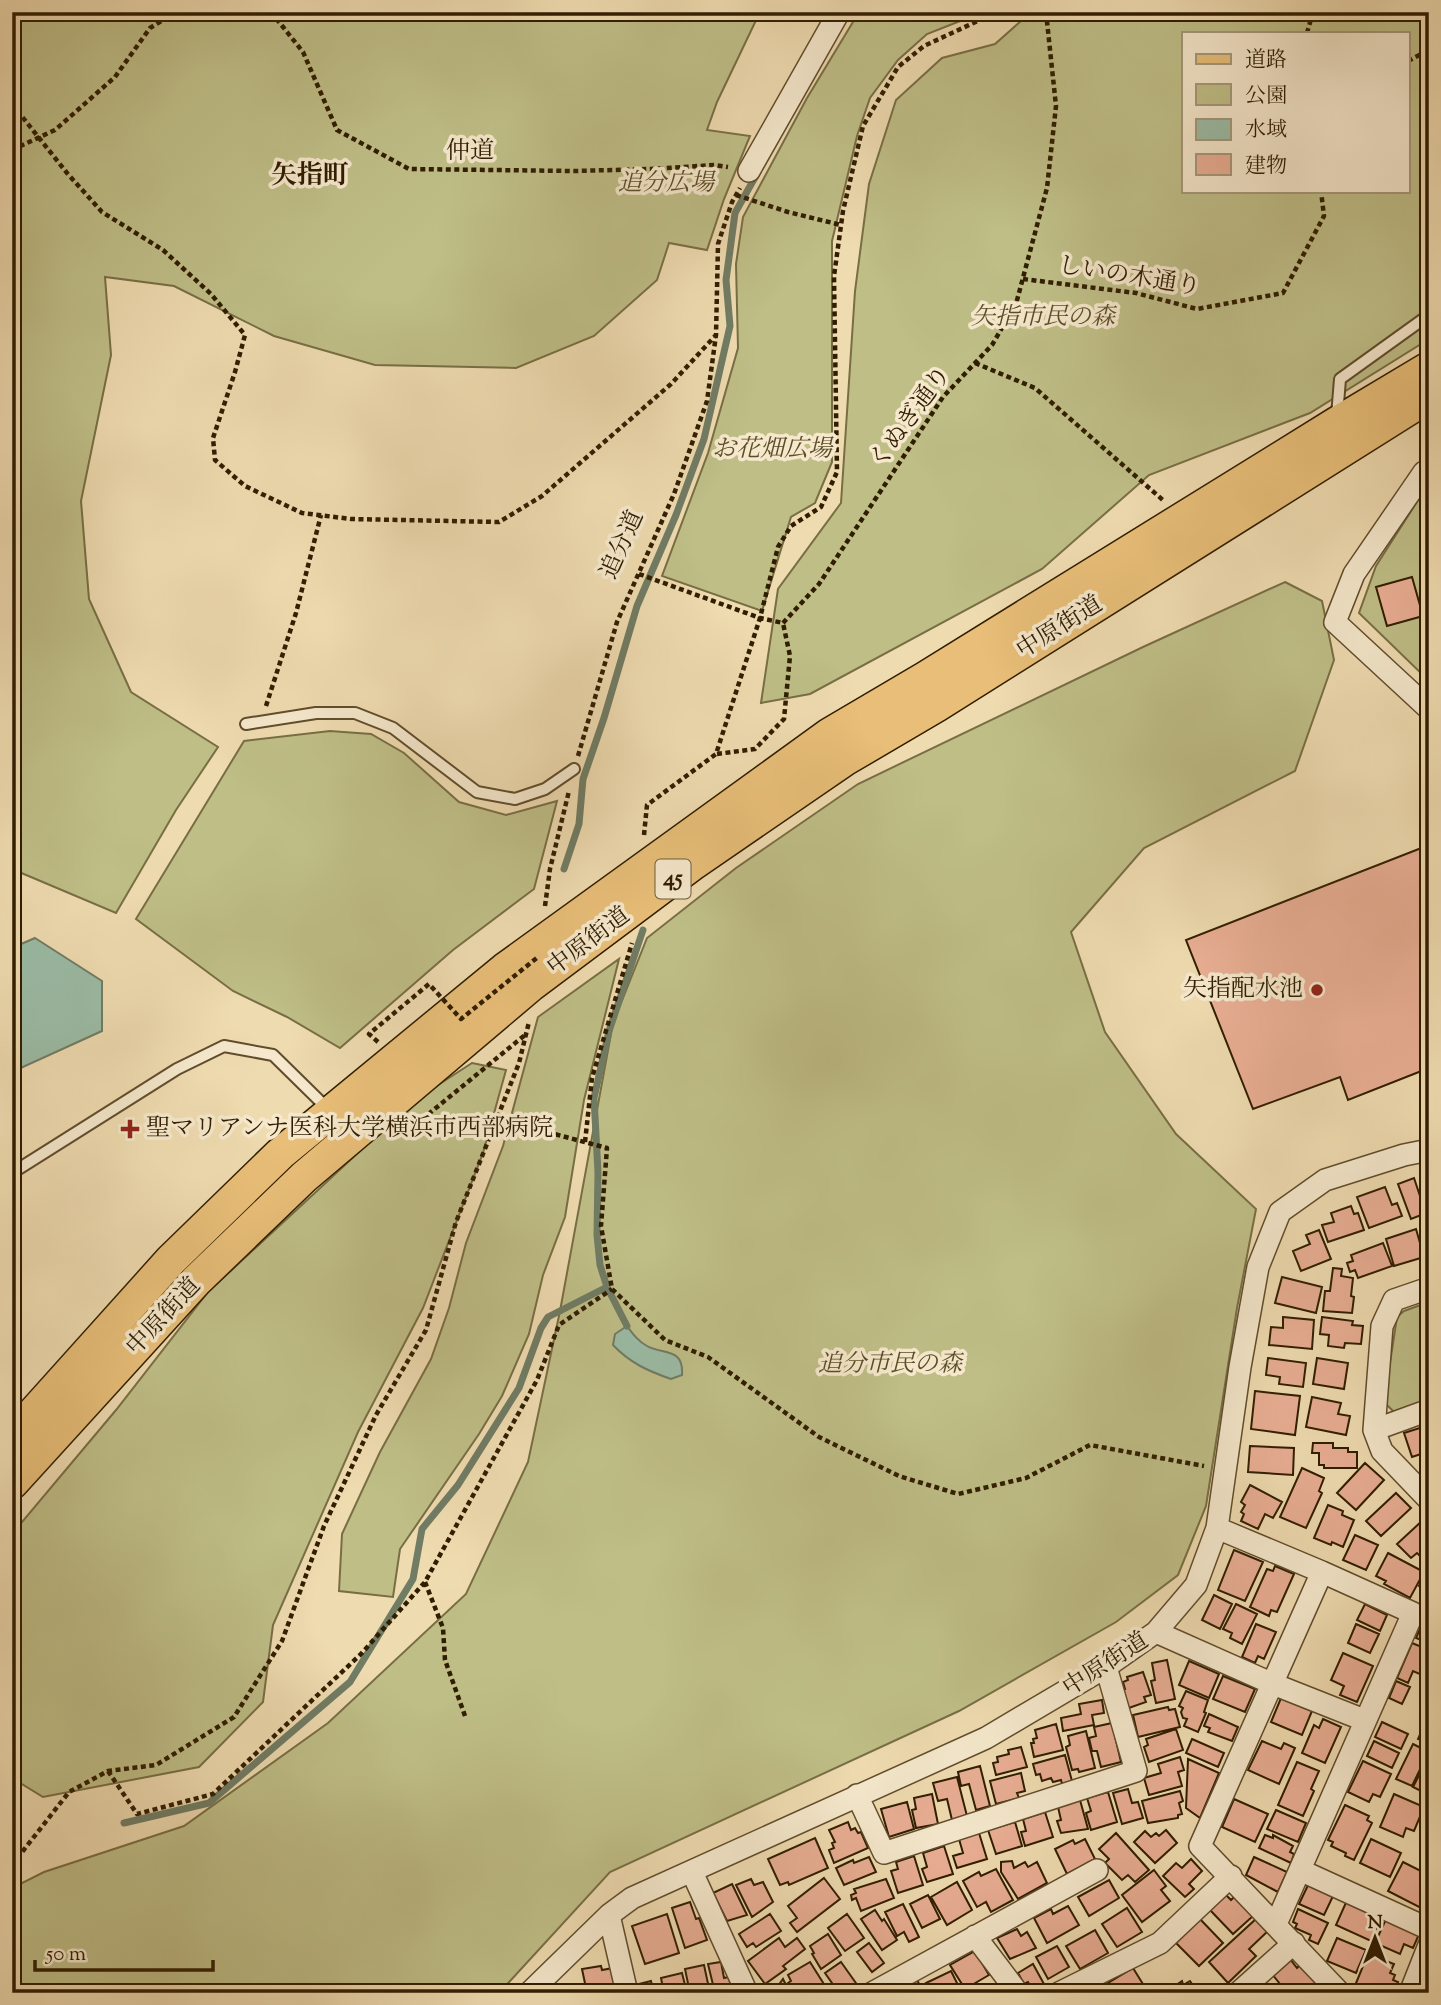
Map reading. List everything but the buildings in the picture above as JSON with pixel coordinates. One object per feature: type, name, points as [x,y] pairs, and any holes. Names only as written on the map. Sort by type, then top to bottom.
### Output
[{"type":"main road","name":"中原街道","points":[[12,1437],[171,1260],[280,1154],[505,969],[830,734],[1429,369]]},
{"type":"main road","name":"中原街道","points":[[12,1483],[196,1281],[304,1177],[531,985],[694,863],[844,760],[936,706],[1429,396]]},
{"type":"street","points":[[750,171],[839,12]]},
{"type":"street","points":[[1424,472],[1353,574],[1335,622],[1429,709]]},
{"type":"street","name":"中原街道","points":[[529,1993],[609,1915],[632,1898],[986,1738],[1106,1667],[1156,1632],[1196,1585],[1217,1528],[1258,1267],[1280,1212],[1325,1180],[1404,1155],[1429,1150]]},
{"type":"street","points":[[1429,1288],[1394,1300],[1382,1326],[1374,1430],[1382,1451],[1429,1500]]},
{"type":"street","points":[[1374,1430],[1429,1410]]},
{"type":"street","points":[[1217,1528],[1413,1613],[1276,1924]]},
{"type":"street","points":[[1322,1572],[1200,1846],[1340,1993]]},
{"type":"street","points":[[1156,1632],[1273,1684],[1364,1720]]},
{"type":"street","points":[[857,1795],[884,1853],[1136,1771],[1106,1667]]},
{"type":"street","points":[[872,1993],[1097,1870]]},
{"type":"street","points":[[1301,1871],[1429,1929]]},
{"type":"street","points":[[692,1872],[747,1993]]},
{"type":"street","points":[[1059,1993],[1160,1943],[1231,1876]]},
{"type":"street","points":[[609,1915],[627,1993]]},
{"type":"street","points":[[975,1936],[1018,1993]]},
{"type":"street","points":[[1238,1993],[1294,1943]]},
{"type":"street","points":[[1410,1993],[1429,1945]]},
{"type":"lane","points":[[1337,423],[1340,379],[1429,315]]},
{"type":"lane","points":[[246,724],[316,713],[355,713],[393,729],[477,792],[515,799],[545,789],[574,769]]},
{"type":"lane","points":[[12,1173],[177,1069],[225,1046],[272,1055],[331,1112]]},
{"type":"path","points":[[12,150],[55,130],[115,77],[150,28],[176,12]]},
{"type":"path","name":"仲道","points":[[271,12],[303,52],[337,130],[409,169],[587,171],[715,165],[750,171]]},
{"type":"path","points":[[716,754],[760,618],[778,547],[791,526],[821,507],[836,472],[834,276],[841,225],[863,126],[898,67],[924,46],[996,12]]},
{"type":"path","name":"くぬぎ通り","points":[[783,623],[818,584],[943,397],[992,345],[1016,304],[1047,188],[1056,106],[1046,12]]},
{"type":"path","points":[[1307,32],[1313,12]]},
{"type":"path","points":[[1410,60],[1429,50]]},
{"type":"path","points":[[12,104],[102,212],[163,250],[211,294],[245,335],[213,438],[215,460],[245,486],[302,513],[351,519],[499,522],[542,496],[671,384],[716,335]]},
{"type":"path","name":"追分道","points":[[545,907],[550,869],[574,769],[617,622],[674,494],[707,401],[716,335],[718,244],[736,195],[750,171]]},
{"type":"path","name":"しいの木通り","points":[[1023,279],[1136,293],[1197,309],[1283,293],[1324,216],[1321,192]]},
{"type":"path","points":[[736,195],[841,225]]},
{"type":"path","points":[[975,363],[1035,388],[1167,504]]},
{"type":"path","points":[[262,721],[296,613],[321,515]]},
{"type":"path","points":[[638,573],[760,618],[783,623],[790,656],[784,719],[755,749],[716,754],[647,805],[643,838]]},
{"type":"path","points":[[585,1142],[592,1078],[633,940]]},
{"type":"path","points":[[537,968],[540,944]]},
{"type":"path","points":[[378,1042],[369,1034],[429,984],[461,1019],[538,957]]},
{"type":"path","points":[[12,1865],[69,1792],[108,1771],[156,1765],[234,1717],[282,1641],[324,1526],[376,1415],[426,1330],[456,1222],[519,1063],[531,1013]]},
{"type":"path","points":[[410,1117],[420,1121],[526,1035]]},
{"type":"path","points":[[498,1119],[607,1148],[601,1226],[612,1289],[665,1340],[708,1357],[819,1437],[899,1476],[958,1494],[1026,1478],[1090,1445],[1226,1470]]},
{"type":"path","points":[[108,1771],[137,1814],[212,1794],[288,1725],[361,1654],[425,1582],[537,1380],[559,1325],[612,1289]]},
{"type":"path","points":[[425,1582],[443,1628],[444,1660],[465,1716]]},
{"type":"green space","name":"追分広場","points":[[12,12],[760,12],[717,102],[707,130],[750,136],[707,250],[669,243],[657,280],[594,336],[516,368],[375,365],[274,336],[174,286],[105,277],[111,355],[81,501],[89,599],[131,692],[218,747],[176,810],[116,913],[12,869]]},
{"type":"green space","name":"お花畑広場","points":[[859,12],[983,12],[927,34],[898,60],[870,98],[857,136],[832,241],[832,462],[815,503],[791,517],[762,611],[662,576],[708,453],[738,348],[736,264],[743,217],[807,98]]},
{"type":"green space","name":"矢指市民の森","points":[[1031,12],[1429,12],[1429,339],[1310,413],[1149,475],[1042,569],[810,694],[761,703],[778,589],[841,503],[855,291],[869,184],[896,100],[942,58],[995,44]]},
{"type":"green space","points":[[1429,483],[1429,681],[1359,613],[1376,566]]},
{"type":"green space","name":"追分市民の森","points":[[1285,582],[1322,601],[1334,660],[1295,771],[1144,848],[1071,932],[1105,1032],[1176,1134],[1256,1209],[1237,1308],[1206,1506],[1178,1575],[1116,1622],[959,1711],[610,1872],[499,1993],[12,1993],[12,1888],[44,1872],[184,1826],[328,1723],[466,1594],[528,1462],[560,1311],[613,1023],[647,938],[736,868],[858,784]]},
{"type":"green space","points":[[330,731],[371,734],[404,753],[459,802],[506,815],[557,801],[534,889],[453,950],[340,1048],[287,1017],[233,991],[136,919],[244,741]]},
{"type":"green space","points":[[619,959],[584,1100],[565,1217],[543,1275],[529,1334],[502,1396],[400,1549],[393,1597],[339,1591],[342,1534],[380,1452],[431,1359],[449,1308],[466,1243],[503,1146],[538,1017]]},
{"type":"green space","points":[[472,1063],[506,1070],[483,1153],[423,1308],[358,1432],[273,1625],[263,1702],[199,1767],[43,1797],[12,1778],[12,1534],[116,1410],[208,1292],[415,1100]]},
{"type":"green space","points":[[1429,1302],[1429,1400],[1394,1412],[1384,1402],[1397,1317],[1404,1311]]},
{"type":"water","points":[[35,938],[102,981],[102,1031],[12,1072],[12,948]]},
{"type":"water","points":[[627,1326],[638,1340],[647,1346],[676,1356],[682,1366],[682,1375],[671,1379],[663,1376],[640,1366],[619,1351],[613,1345],[615,1334]]},
{"type":"waterway","points":[[564,869],[579,824],[583,779],[637,606],[676,515],[704,439],[730,326],[726,280],[735,213],[758,172]]},
{"type":"waterway","points":[[124,1823],[209,1803],[350,1682],[413,1579],[422,1529],[458,1485],[519,1388],[541,1328],[548,1317],[607,1287],[600,1265],[597,1235],[598,1172],[594,1098],[609,1031],[643,930]]},
{"type":"waterway","points":[[607,1287],[627,1326]]},
{"type":"place","name":"矢指配水池","points":[[1317,990]]},
{"type":"place","name":"聖マリアンナ医科大学横浜市西部病院","points":[[130,1129]]},
{"type":"district","name":"矢指町","points":[[310,176]]}]
